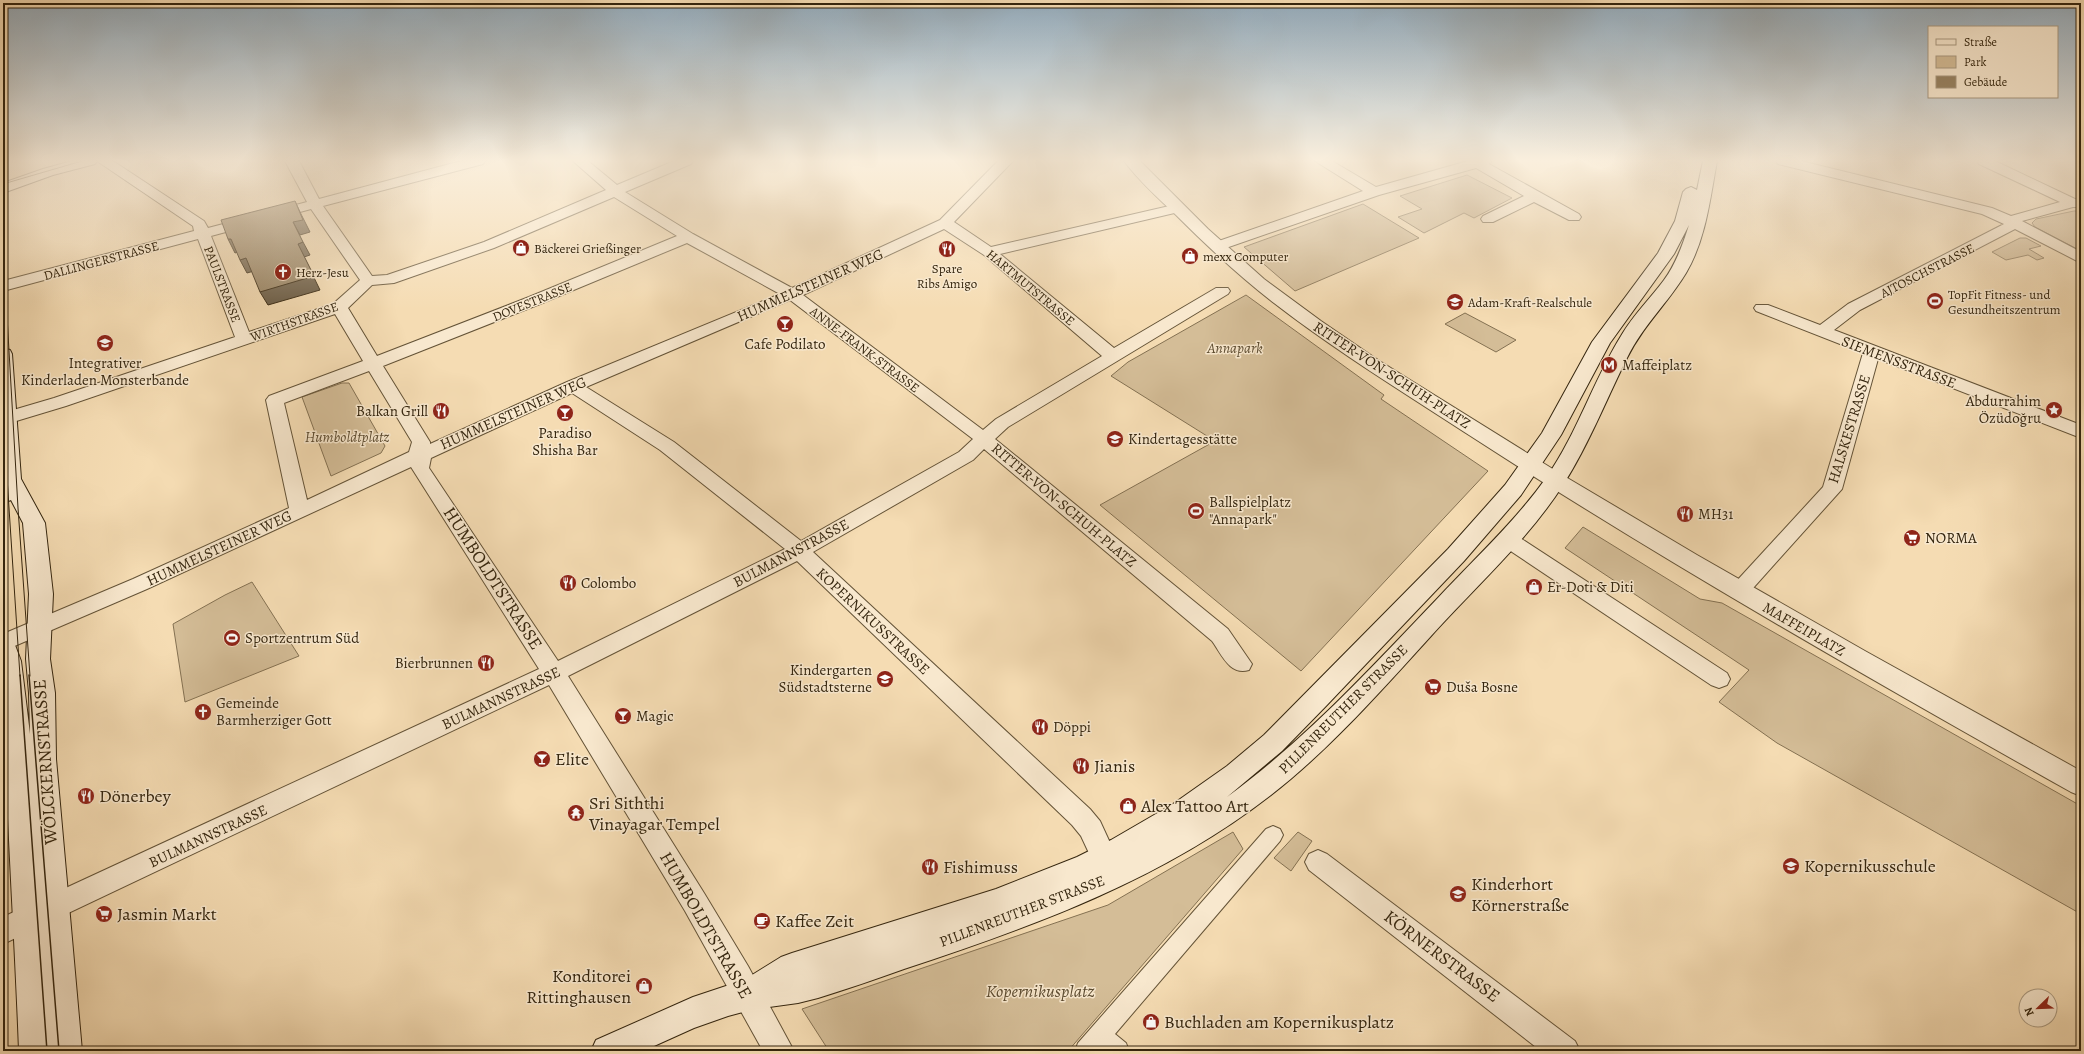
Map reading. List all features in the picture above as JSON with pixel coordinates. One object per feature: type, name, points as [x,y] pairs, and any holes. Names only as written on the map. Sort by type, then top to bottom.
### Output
[{"type":"main road","name":"RITTER-VON-SCHUH-PLATZ","points":[[1180,210],[1256,280],[1330,336],[1530,466]]},
{"type":"main road","name":"PILLENREUTHER STRASSE","points":[[748,995],[792,968],[998,902],[1104,858],[1158,828],[1200,801],[1237,774],[1273,742],[1456,554],[1495,511],[1530,466],[1554,430],[1601,342],[1673,241],[1683,221],[1686,210]]},
{"type":"main road","name":"PILLENREUTHER STRASSE","points":[[607,1051],[683,1017],[748,995],[801,988],[975,932],[1079,892],[1134,865],[1190,834],[1238,804],[1304,751],[1395,660],[1507,539],[1555,481],[1573,449],[1630,334],[1675,276],[1687,254],[1701,210]]},
{"type":"main road","name":"WÖLCKERNSTRASSE","points":[[3,354],[6,488],[34,523],[41,594],[38,629],[45,801],[29,919],[66,1051]]},
{"type":"main road","name":"MAFFEIPLATZ","points":[[1530,466],[1739,591],[1936,705],[2081,784]]},
{"type":"main road","name":"WÖLCKERNSTRASSE","points":[[3,643],[9,661],[14,697],[29,919],[35,1051]]},
{"type":"street","name":"PAULSTRASSE","points":[[178,210],[199,224],[244,339]]},
{"type":"street","name":"DALLINGERSTRASSE","points":[[3,286],[292,210]]},
{"type":"street","points":[[319,210],[368,281],[389,280],[489,245],[572,210]]},
{"type":"street","name":"ANNE-FRANK-STRASSE","points":[[645,210],[688,237],[792,294],[984,439]]},
{"type":"street","name":"HUMMELSTEINER WEG","points":[[3,643],[38,629],[300,511],[573,386],[792,294],[945,223],[958,210]]},
{"type":"street","points":[[989,252],[1169,210]]},
{"type":"street","points":[[1218,246],[1321,210]]},
{"type":"street","points":[[1488,219],[1506,210]]},
{"type":"street","points":[[1561,210],[1574,217]]},
{"type":"street","points":[[1984,210],[2013,222],[2081,258]]},
{"type":"street","name":"AJTOSCHSTRASSE","points":[[1822,331],[1854,307],[2001,232],[2018,218],[2049,210]]},
{"type":"street","name":"HARTMUTSTRASSE","points":[[945,223],[989,252],[1113,356]]},
{"type":"street","name":"DOVESTRASSE","points":[[375,363],[592,278],[688,237]]},
{"type":"street","name":"WIRTHSTRASSE","points":[[4,419],[339,307],[368,281]]},
{"type":"street","name":"RITTER-VON-SCHUH-PLATZ","points":[[1222,292],[1113,356],[1002,424],[984,439],[1220,635],[1242,664]]},
{"type":"street","points":[[339,307],[375,363],[421,442],[420,455]]},
{"type":"street","name":"SIEMENSSTRASSE","points":[[1762,308],[1872,352],[2078,425]]},
{"type":"street","name":"HALSKESTRASSE","points":[[1739,591],[1832,489],[1872,352]]},
{"type":"street","points":[[300,511],[275,400],[375,363]]},
{"type":"street","name":"KOPERNIKUSSTRASSE","points":[[573,386],[667,446],[784,537],[1081,817],[1091,829],[1104,858]]},
{"type":"street","name":"BULMANNSTRASSE","points":[[29,919],[555,672],[799,551],[966,456],[984,439]]},
{"type":"street","name":"HUMBOLDTSTRASSE","points":[[420,455],[420,468],[555,672],[728,958],[779,1051]]},
{"type":"street","points":[[1507,539],[1719,679]]},
{"type":"street","points":[[1118,1051],[1092,1043],[1273,835]]},
{"type":"street","name":"KÖRNERSTRASSE","points":[[1318,862],[1565,1051]]},
{"type":"green space","points":[[1346,210],[1373,210],[1419,238],[1295,291],[1244,247]]},
{"type":"green space","points":[[1418,210],[1489,210],[1474,218],[1464,213],[1424,233],[1398,217]]},
{"type":"green space","points":[[2074,211],[2081,211],[2081,251],[2035,227],[2032,223],[2036,219]]},
{"type":"green space","points":[[2020,238],[2026,238],[2041,246],[2029,249],[2044,258],[2037,260],[2028,255],[2006,260],[1992,252]]},
{"type":"green space","name":"Annapark","points":[[1246,295],[1384,395],[1381,399],[1488,471],[1301,671],[1100,505],[1215,441],[1111,376],[1128,362]]},
{"type":"green space","points":[[1465,313],[1516,340],[1496,352],[1445,324]]},
{"type":"green space","name":"Humboldtplatz","points":[[342,383],[349,383],[385,446],[381,453],[331,476],[302,397]]},
{"type":"green space","points":[[1583,527],[1700,599],[1722,603],[2081,806],[2081,914],[1777,743],[1719,702],[1749,670],[1565,548]]},
{"type":"green space","name":"Sportzentrum Süd","points":[[252,582],[299,656],[185,702],[173,624]]},
{"type":"green space","name":"Kopernikusplatz","points":[[1233,832],[1243,849],[1068,1051],[829,1051],[802,1009],[1108,905]]},
{"type":"green space","points":[[1298,832],[1312,841],[1291,871],[1274,858]]},
{"type":"building","points":[[259,210],[299,210],[303,220],[293,222],[303,242],[298,244],[314,276],[260,292],[246,258],[240,260],[231,239],[228,239],[221,220]]},
{"type":"tram line","points":[[3,246],[18,508],[30,676]]},
{"type":"tram line","points":[[3,416],[20,676]]},
{"type":"tram line","points":[[20,675],[47,1051]]},
{"type":"tram line","points":[[29,675],[59,1051]]},
{"type":"place","name":"Bäckerei Grießinger","points":[[521,248]]},
{"type":"place","name":"Spare Ribs Amigo","points":[[947,249]]},
{"type":"place","name":"mexx Computer","points":[[1190,256]]},
{"type":"place","name":"Herz-Jesu","points":[[283,272]]},
{"type":"place","name":"TopFit Fitness- und Gesundheitszentrum","points":[[1935,301]]},
{"type":"place","name":"Adam-Kraft-Realschule","points":[[1455,302]]},
{"type":"place","name":"Cafe Podilato","points":[[785,324]]},
{"type":"place","name":"Integrativer Kinderladen Monsterbande","points":[[105,343]]},
{"type":"place","name":"Maffeiplatz","points":[[1609,365]]},
{"type":"place","name":"Abdurrahim Özüdoğru","points":[[2054,410]]},
{"type":"place","name":"Balkan Grill","points":[[441,411]]},
{"type":"place","name":"Paradiso Shisha Bar","points":[[565,413]]},
{"type":"place","name":"Kindertagesstätte","points":[[1115,439]]},
{"type":"place","name":"Ballspielplatz \"Annapark\"","points":[[1196,511]]},
{"type":"place","name":"MH31","points":[[1685,514]]},
{"type":"place","name":"NORMA","points":[[1912,538]]},
{"type":"place","name":"Colombo","points":[[568,583]]},
{"type":"place","name":"Er-Doti & Diti","points":[[1534,587]]},
{"type":"place","name":"Sportzentrum Süd","points":[[232,638]]},
{"type":"place","name":"Bierbrunnen","points":[[486,663]]},
{"type":"place","name":"Kindergarten Südstadtsterne","points":[[885,679]]},
{"type":"place","name":"Duša Bosne","points":[[1433,687]]},
{"type":"place","name":"Gemeinde Barmherziger Gott","points":[[203,712]]},
{"type":"place","name":"Magic","points":[[623,716]]},
{"type":"place","name":"Döppi","points":[[1040,727]]},
{"type":"place","name":"Elite","points":[[542,759]]},
{"type":"place","name":"Jianis","points":[[1081,766]]},
{"type":"place","name":"Dönerbey","points":[[86,796]]},
{"type":"place","name":"Alex Tattoo Art","points":[[1128,806]]},
{"type":"place","name":"Sri Siththi Vinayagar Tempel","points":[[576,813]]},
{"type":"place","name":"Kopernikusschule","points":[[1791,866]]},
{"type":"place","name":"Fishimuss","points":[[930,867]]},
{"type":"place","name":"Kinderhort Körnerstraße","points":[[1458,894]]},
{"type":"place","name":"Jasmin Markt","points":[[104,914]]},
{"type":"place","name":"Kaffee Zeit","points":[[762,921]]},
{"type":"place","name":"Konditorei Rittinghausen","points":[[644,986]]},
{"type":"place","name":"Buchladen am Kopernikusplatz","points":[[1151,1022]]}]
